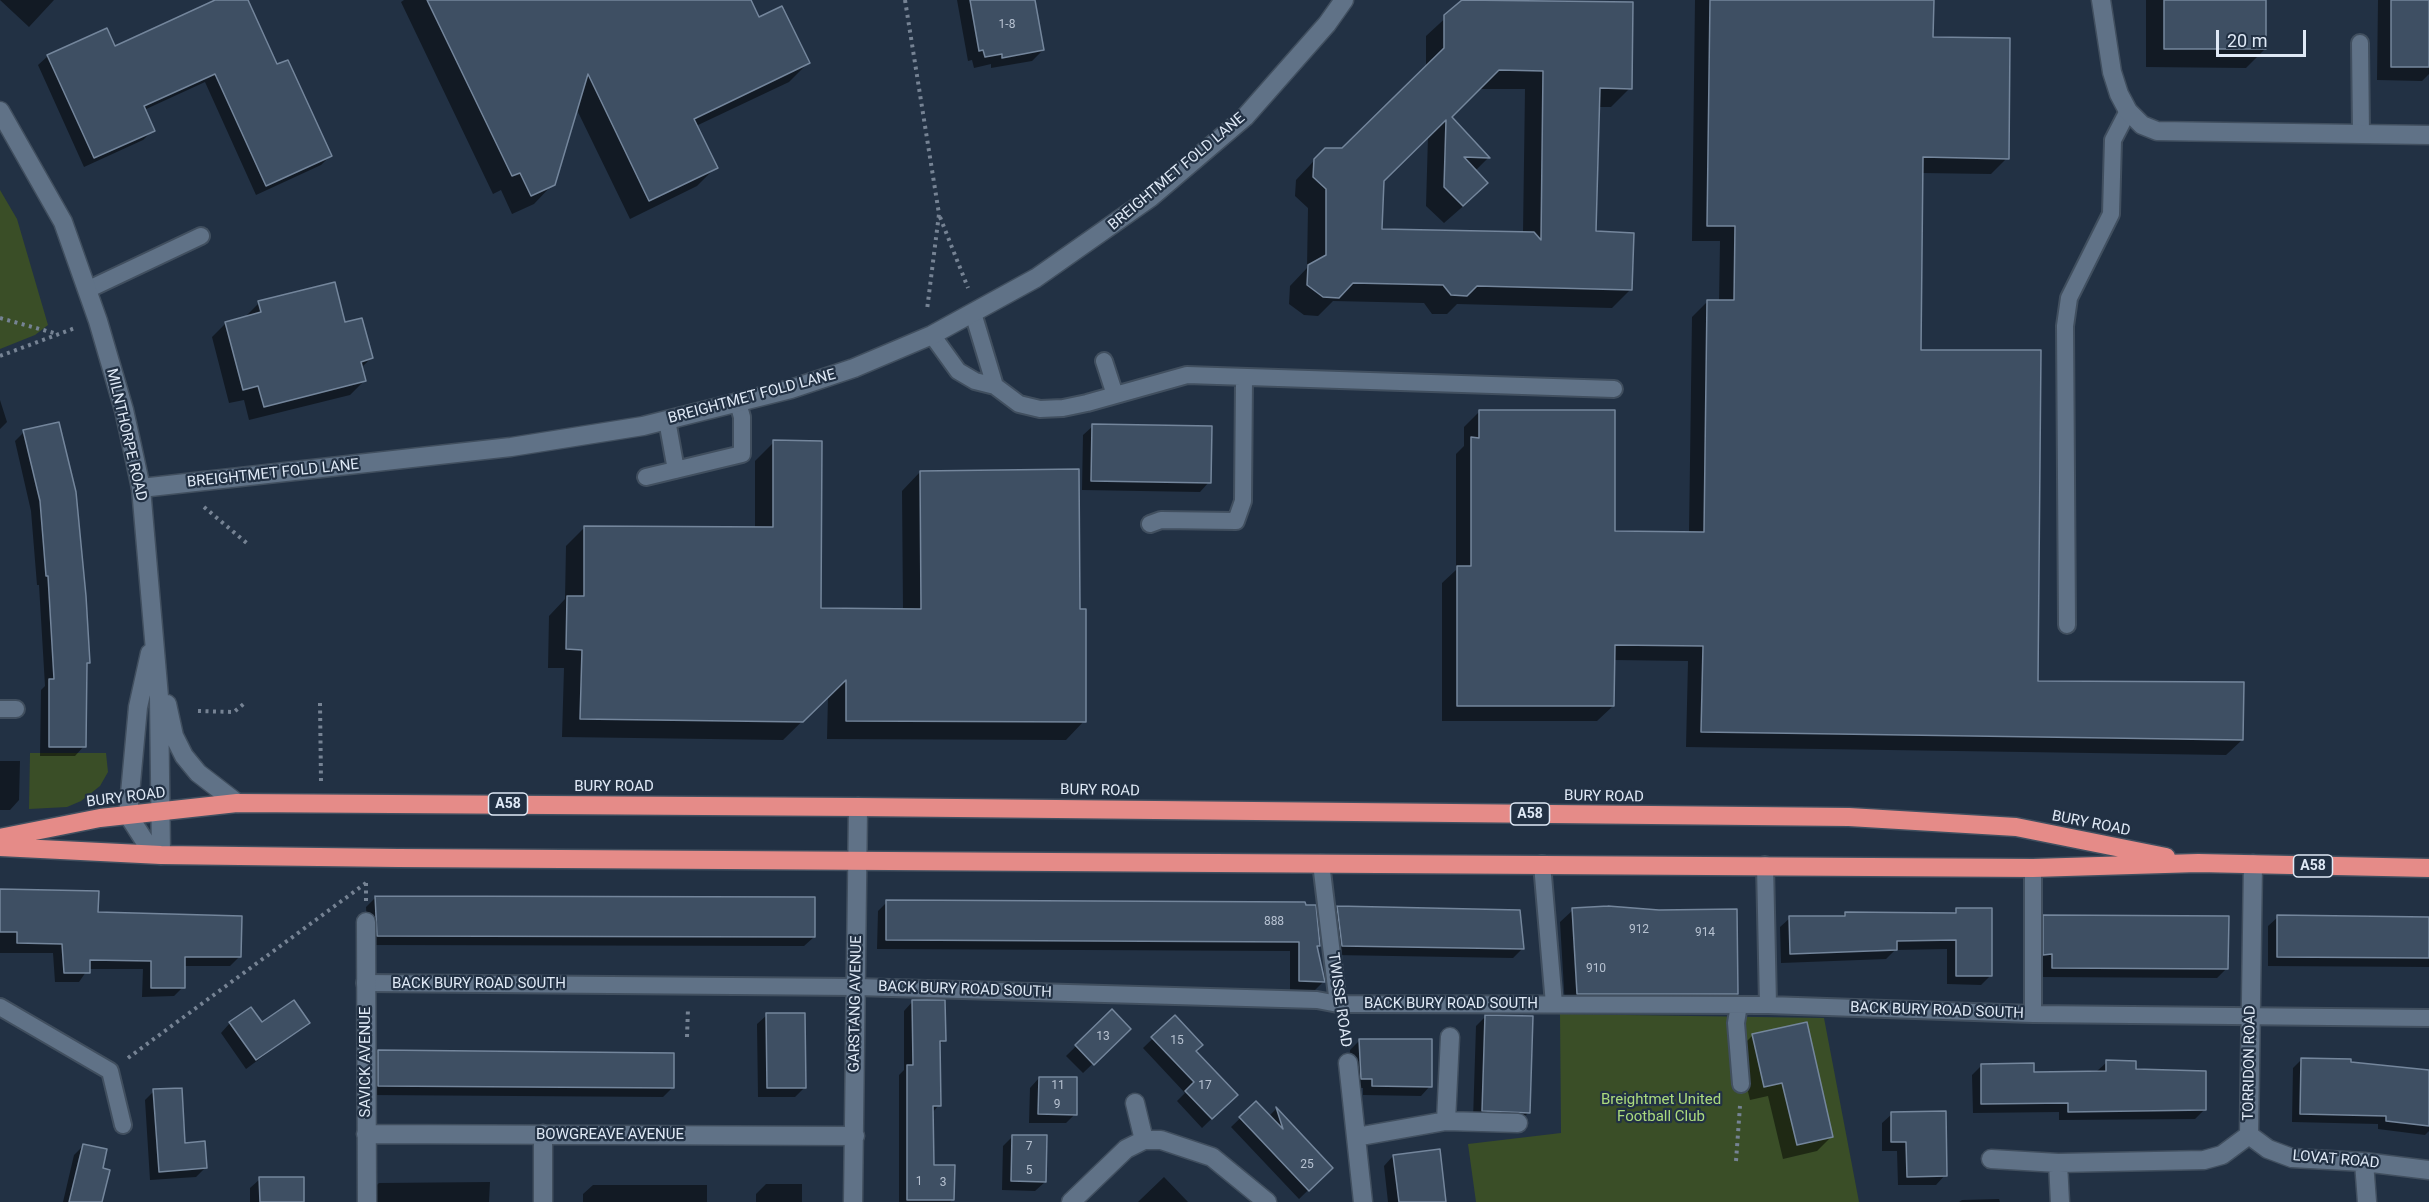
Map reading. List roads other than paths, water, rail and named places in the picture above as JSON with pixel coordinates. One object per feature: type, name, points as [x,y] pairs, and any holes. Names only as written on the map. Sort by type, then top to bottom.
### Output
[{"type":"highway","name":"BURY ROAD","points":[[0,838],[128,815],[237,804],[858,807],[1849,817],[2016,827],[2198,863]]},
{"type":"highway","name":"BURY ROAD","points":[[0,847],[157,854],[367,858],[2032,868],[2198,863],[2429,868]]},
{"type":"street","name":"BREIGHTMET FOLD LANE","points":[[141,488],[511,447],[667,420],[738,403],[854,368],[927,338],[1036,278],[1150,198],[1245,117],[1327,24],[1344,0]]},
{"type":"street","points":[[2101,0],[2112,72],[2128,111],[2142,125],[2157,131],[2429,135]]},
{"type":"street","name":"MILNTHORPE ROAD","points":[[0,111],[63,222],[87,290],[124,410],[141,488],[159,697],[157,854]]},
{"type":"street","points":[[154,634],[174,736],[184,756],[198,773],[237,804]]},
{"type":"street","points":[[154,634],[138,707],[128,815],[157,854]]},
{"type":"street","name":"GARSTANG AVENUE","points":[[853,1202],[858,807]]},
{"type":"street","name":"TORRIDON ROAD","points":[[1991,1159],[2058,1163],[2204,1160],[2222,1155],[2249,1135],[2253,864]]},
{"type":"street","name":"SAVICK AVENUE","points":[[366,922],[367,1202]]},
{"type":"street","points":[[1446,1121],[1450,1037]]},
{"type":"street","name":"TWISSE ROAD","points":[[1348,1063],[1363,1202]]},
{"type":"street","points":[[1135,1103],[1144,1140]]},
{"type":"street","points":[[1356,1137],[1446,1121],[1518,1123]]},
{"type":"street","name":"BOWGREAVE AVENUE","points":[[366,1134],[855,1136]]},
{"type":"street","points":[[543,1134],[543,1202]]},
{"type":"street","name":"LOVAT ROAD","points":[[2249,1135],[2268,1149],[2292,1158],[2364,1162],[2429,1170]]},
{"type":"street","points":[[1071,1202],[1126,1149],[1144,1140],[1161,1140],[1212,1157],[1267,1202]]},
{"type":"street","points":[[2364,1162],[2367,1202]]},
{"type":"street","points":[[2058,1163],[2060,1202]]},
{"type":"lane","points":[[2360,43],[2361,134]]},
{"type":"lane","points":[[2067,625],[2065,326],[2069,298],[2111,214],[2113,140],[2128,111]]},
{"type":"lane","points":[[87,290],[201,236]]},
{"type":"lane","points":[[973,314],[995,386]]},
{"type":"lane","points":[[927,338],[958,371],[975,381],[995,386],[1019,404],[1040,409],[1063,408],[1187,375],[1244,379],[1614,388]]},
{"type":"lane","points":[[1104,361],[1115,395]]},
{"type":"lane","points":[[1150,524],[1161,520],[1236,521],[1243,501],[1244,379]]},
{"type":"lane","points":[[646,477],[742,454],[742,417],[738,403]]},
{"type":"lane","points":[[667,420],[676,470]]},
{"type":"lane","name":"TWISSE ROAD","points":[[1321,863],[1338,1004]]},
{"type":"lane","points":[[1542,864],[1554,1004]]},
{"type":"lane","points":[[1766,865],[1767,1005]]},
{"type":"lane","points":[[2032,868],[2033,1014]]},
{"type":"lane","name":"BACK BURY ROAD SOUTH","points":[[365,983],[856,987],[1317,1000],[1338,1004],[1767,1005],[2033,1014],[2429,1018]]},
{"type":"lane","points":[[1739,1005],[1736,1023],[1741,1084]]},
{"type":"lane","points":[[0,1007],[110,1071],[123,1125]]},
{"type":"park label","name":"Breightmet United Football Club","points":[[1661,1108]]}]
